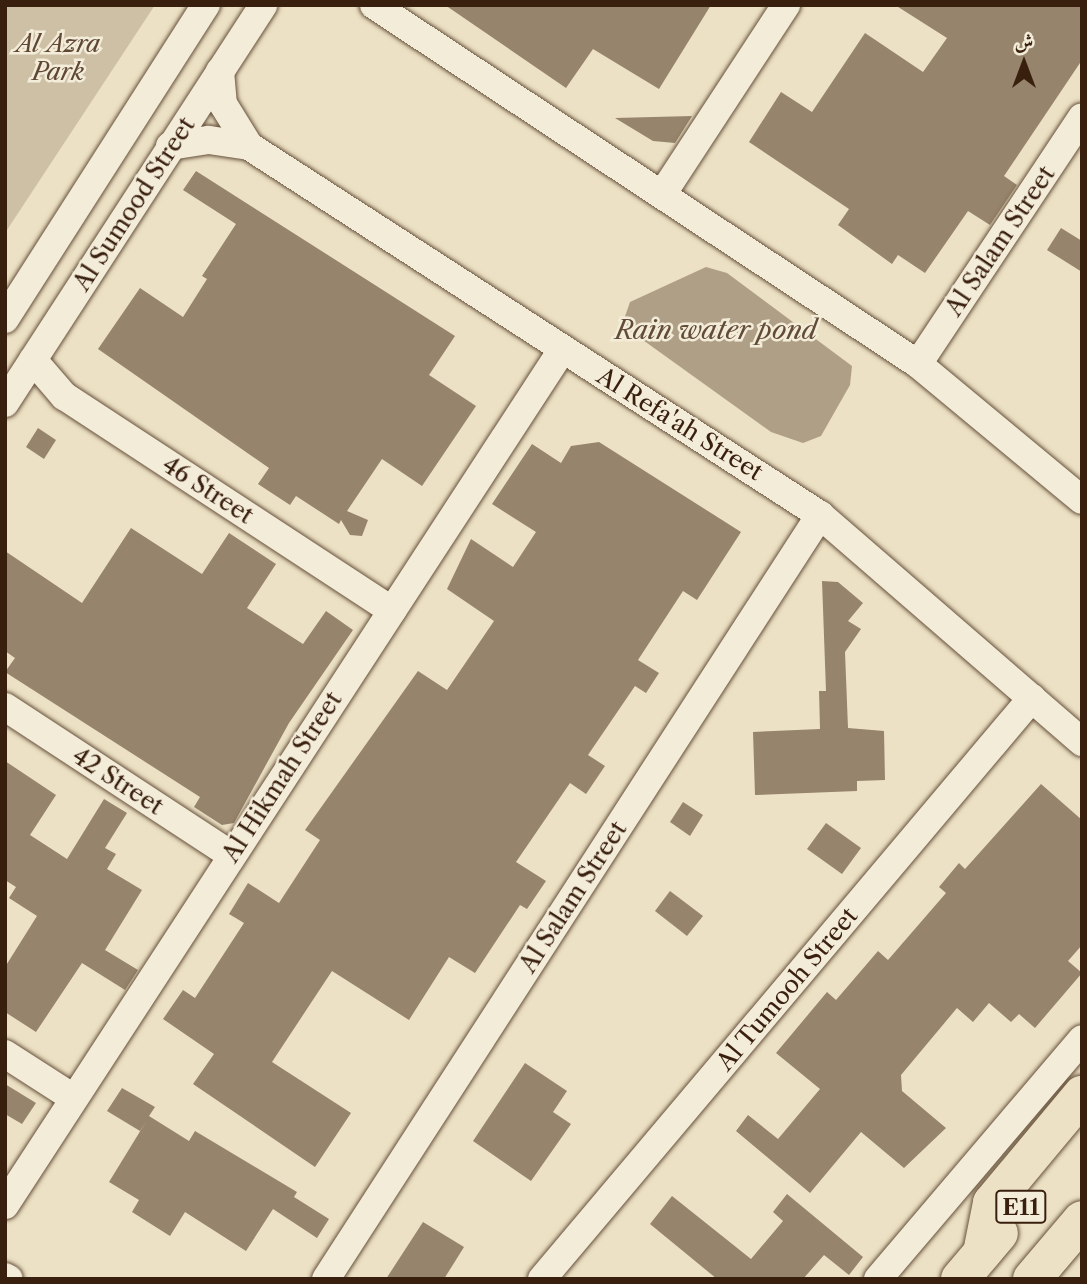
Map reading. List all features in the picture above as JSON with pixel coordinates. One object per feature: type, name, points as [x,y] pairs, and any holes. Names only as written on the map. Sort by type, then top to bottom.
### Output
[{"type":"highway","points":[[971,1266],[992,1203],[1082,1095]]},
{"type":"highway","name":"E11","points":[[971,1266],[1082,1135]]},
{"type":"highway","name":"E11","points":[[1037,1276],[1082,1220]]},
{"type":"street","name":"Al Sumood Street","points":[[5,318],[206,5]]},
{"type":"street","name":"Al Sumood Street","points":[[5,402],[262,5]]},
{"type":"street","points":[[374,5],[663,193],[918,365],[1082,500]]},
{"type":"street","points":[[663,193],[786,5]]},
{"type":"street","name":"Al Refa'ah Street","points":[[220,71],[226,111],[249,146],[820,515],[1082,741]]},
{"type":"street","name":"Al Salam Street","points":[[918,365],[1082,117]]},
{"type":"street","name":"Al Refa'ah Street","points":[[170,146],[209,140],[249,146]]},
{"type":"street","name":"Al Hikmah Street","points":[[5,1205],[72,1097],[562,350]]},
{"type":"street","name":"46 Street","points":[[33,360],[64,396],[392,611]]},
{"type":"street","name":"Al Salam Street","points":[[326,1279],[820,515]]},
{"type":"street","name":"Al Tumooh Street","points":[[542,1279],[1032,698]]},
{"type":"street","name":"42 Street","points":[[5,707],[231,855]]},
{"type":"street","points":[[878,1279],[1082,1039]]},
{"type":"street","points":[[5,1054],[72,1097]]},
{"type":"green space","name":"Al Azra Park","points":[[5,5],[155,5],[5,233]]},
{"type":"water","name":"Rain water pond","points":[[706,267],[727,273],[852,366],[850,385],[821,436],[803,443],[771,432],[622,325],[630,302]]},
{"type":"building","points":[[445,5],[711,5],[659,89],[593,49],[566,88]]},
{"type":"building","points":[[895,5],[1082,5],[1082,60],[1004,176],[1017,185],[990,225],[968,211],[925,273],[898,255],[892,264],[838,225],[849,209],[749,142],[781,92],[812,112],[865,33],[923,72],[947,38]]},
{"type":"building","points":[[692,116],[675,143],[653,141],[615,118]]},
{"type":"building","points":[[196,171],[455,336],[429,375],[476,406],[422,486],[382,459],[347,511],[368,520],[362,536],[350,535],[341,520],[339,524],[296,496],[290,505],[258,484],[269,468],[98,349],[140,288],[183,317],[207,279],[202,276],[236,224],[183,190]]},
{"type":"building","points":[[1061,228],[1082,241],[1082,272],[1047,250]]},
{"type":"building","points":[[38,428],[56,440],[44,459],[26,447]]},
{"type":"building","points":[[599,442],[741,532],[697,600],[683,591],[638,660],[659,673],[646,693],[635,686],[588,755],[605,766],[586,794],[570,783],[516,862],[546,881],[527,909],[520,905],[475,973],[449,957],[409,1020],[332,971],[272,1062],[351,1113],[315,1167],[193,1084],[214,1054],[163,1019],[183,990],[195,998],[244,923],[229,914],[248,883],[279,903],[320,840],[305,830],[418,671],[447,690],[494,621],[447,589],[471,539],[513,567],[536,532],[492,504],[532,444],[561,463],[571,446]]},
{"type":"building","points":[[131,528],[202,574],[229,533],[276,564],[247,608],[303,644],[326,611],[353,630],[289,723],[234,823],[222,825],[194,807],[200,797],[5,672],[15,658],[5,651],[5,551],[82,603]]},
{"type":"building","points":[[822,581],[838,582],[863,603],[848,621],[861,629],[845,652],[848,728],[884,731],[885,780],[857,781],[857,791],[755,795],[753,732],[820,729],[819,691],[826,691]]},
{"type":"building","points":[[5,761],[56,795],[30,835],[67,859],[104,799],[127,813],[105,848],[116,854],[107,869],[142,890],[105,950],[138,970],[125,990],[82,963],[36,1032],[5,1012],[5,967],[37,916],[9,898],[16,887],[5,880]]},
{"type":"building","points":[[1041,784],[1082,820],[1082,945],[1068,961],[1082,973],[1035,1028],[1019,1014],[1011,1022],[989,1003],[973,1022],[957,1008],[901,1075],[902,1091],[946,1128],[904,1168],[861,1132],[810,1193],[736,1131],[748,1115],[778,1139],[820,1089],[776,1053],[827,992],[836,1000],[878,951],[888,960],[946,893],[939,887],[959,863],[965,869]]},
{"type":"building","points":[[683,802],[703,815],[690,836],[670,822]]},
{"type":"building","points":[[826,823],[861,848],[842,874],[807,849]]},
{"type":"building","points":[[670,891],[703,916],[687,936],[655,911]]},
{"type":"building","points":[[525,1063],[567,1091],[553,1112],[571,1124],[531,1181],[473,1141]]},
{"type":"building","points":[[5,1084],[36,1103],[22,1124],[5,1114]]},
{"type":"building","points":[[122,1088],[155,1107],[149,1116],[189,1141],[195,1131],[297,1192],[294,1197],[329,1219],[317,1238],[273,1209],[246,1251],[185,1212],[170,1236],[132,1212],[139,1200],[109,1182],[147,1120],[140,1131],[107,1111]]},
{"type":"building","points":[[787,1194],[863,1257],[849,1275],[824,1255],[803,1279],[717,1279],[650,1224],[672,1196],[751,1259],[783,1221],[773,1212]]},
{"type":"building","points":[[423,1222],[464,1247],[444,1279],[386,1279]]}]
